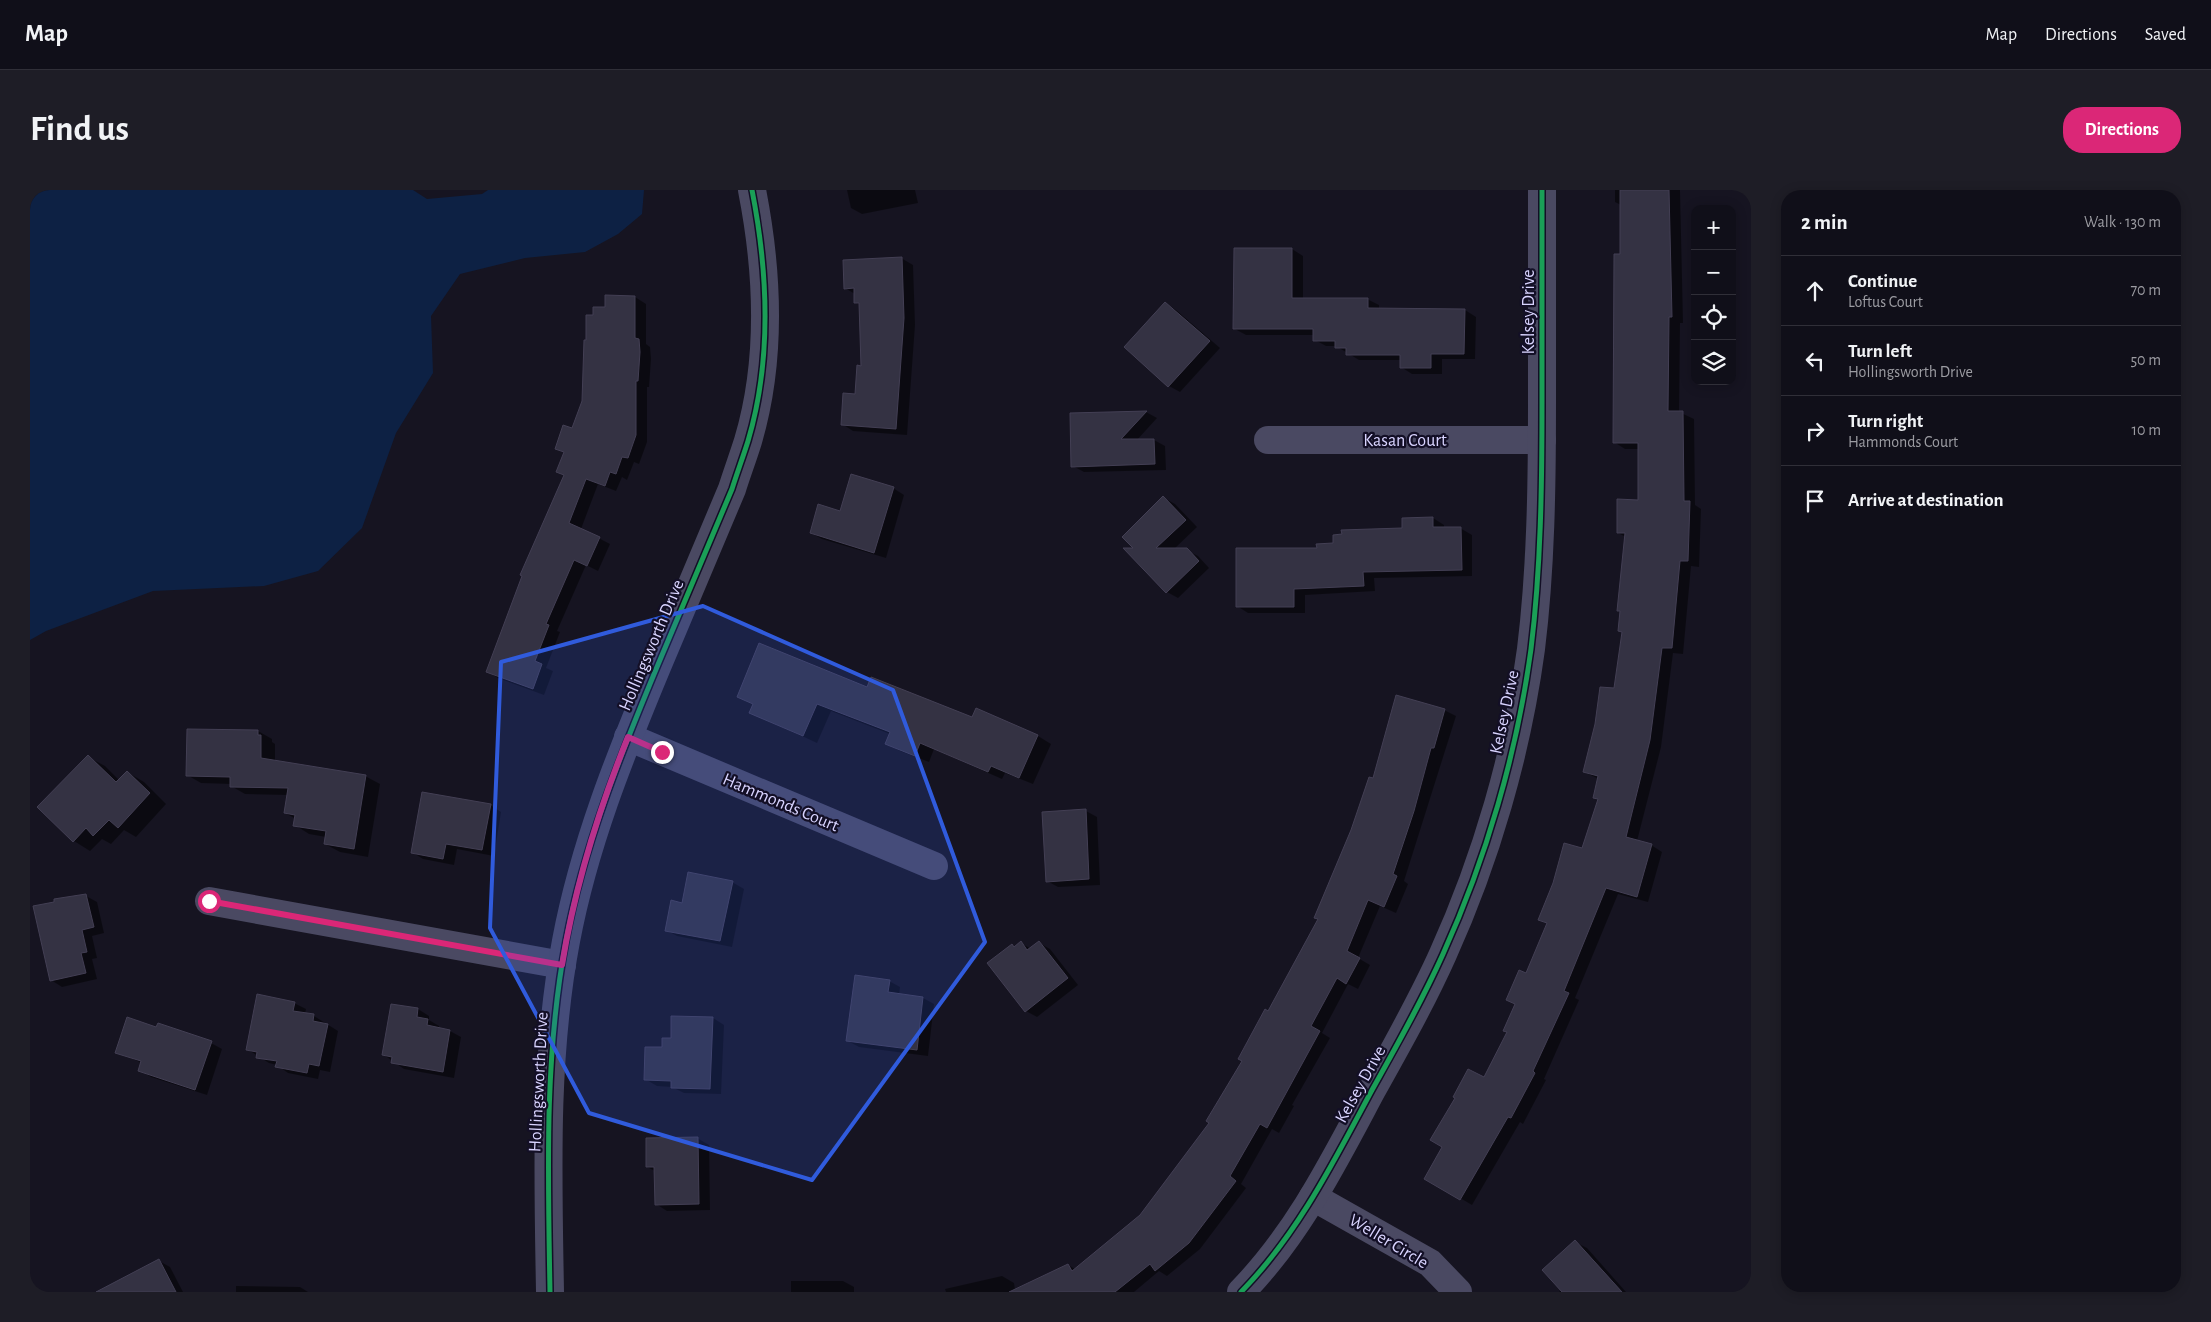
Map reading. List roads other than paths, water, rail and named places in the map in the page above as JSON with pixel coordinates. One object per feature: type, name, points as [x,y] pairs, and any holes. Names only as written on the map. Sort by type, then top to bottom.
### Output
[{"type":"street","name":"Hollingsworth Drive","points":[[550,1292],[548,1096],[553,1025],[570,919],[592,834],[628,737],[732,489],[748,440],[760,377],[765,312],[760,239],[752,190]]},
{"type":"street","name":"Kelsey Drive","points":[[1241,1292],[1281,1248],[1314,1197],[1431,980],[1466,898],[1491,825],[1514,738],[1530,651],[1540,561],[1542,190]]},
{"type":"street","name":"Kasan Court","points":[[1268,440],[1542,440]]},
{"type":"street","name":"Hammonds Court","points":[[628,737],[934,866]]},
{"type":"street","points":[[209,901],[562,965]]},
{"type":"street","name":"Weller Circle","points":[[1314,1197],[1430,1263],[1458,1292]]},
{"type":"water","points":[[30,190],[413,190],[427,199],[482,194],[488,190],[644,190],[642,214],[618,234],[585,252],[525,258],[460,274],[431,316],[433,373],[396,433],[362,528],[318,571],[264,586],[153,591],[46,631],[30,640]]}]
